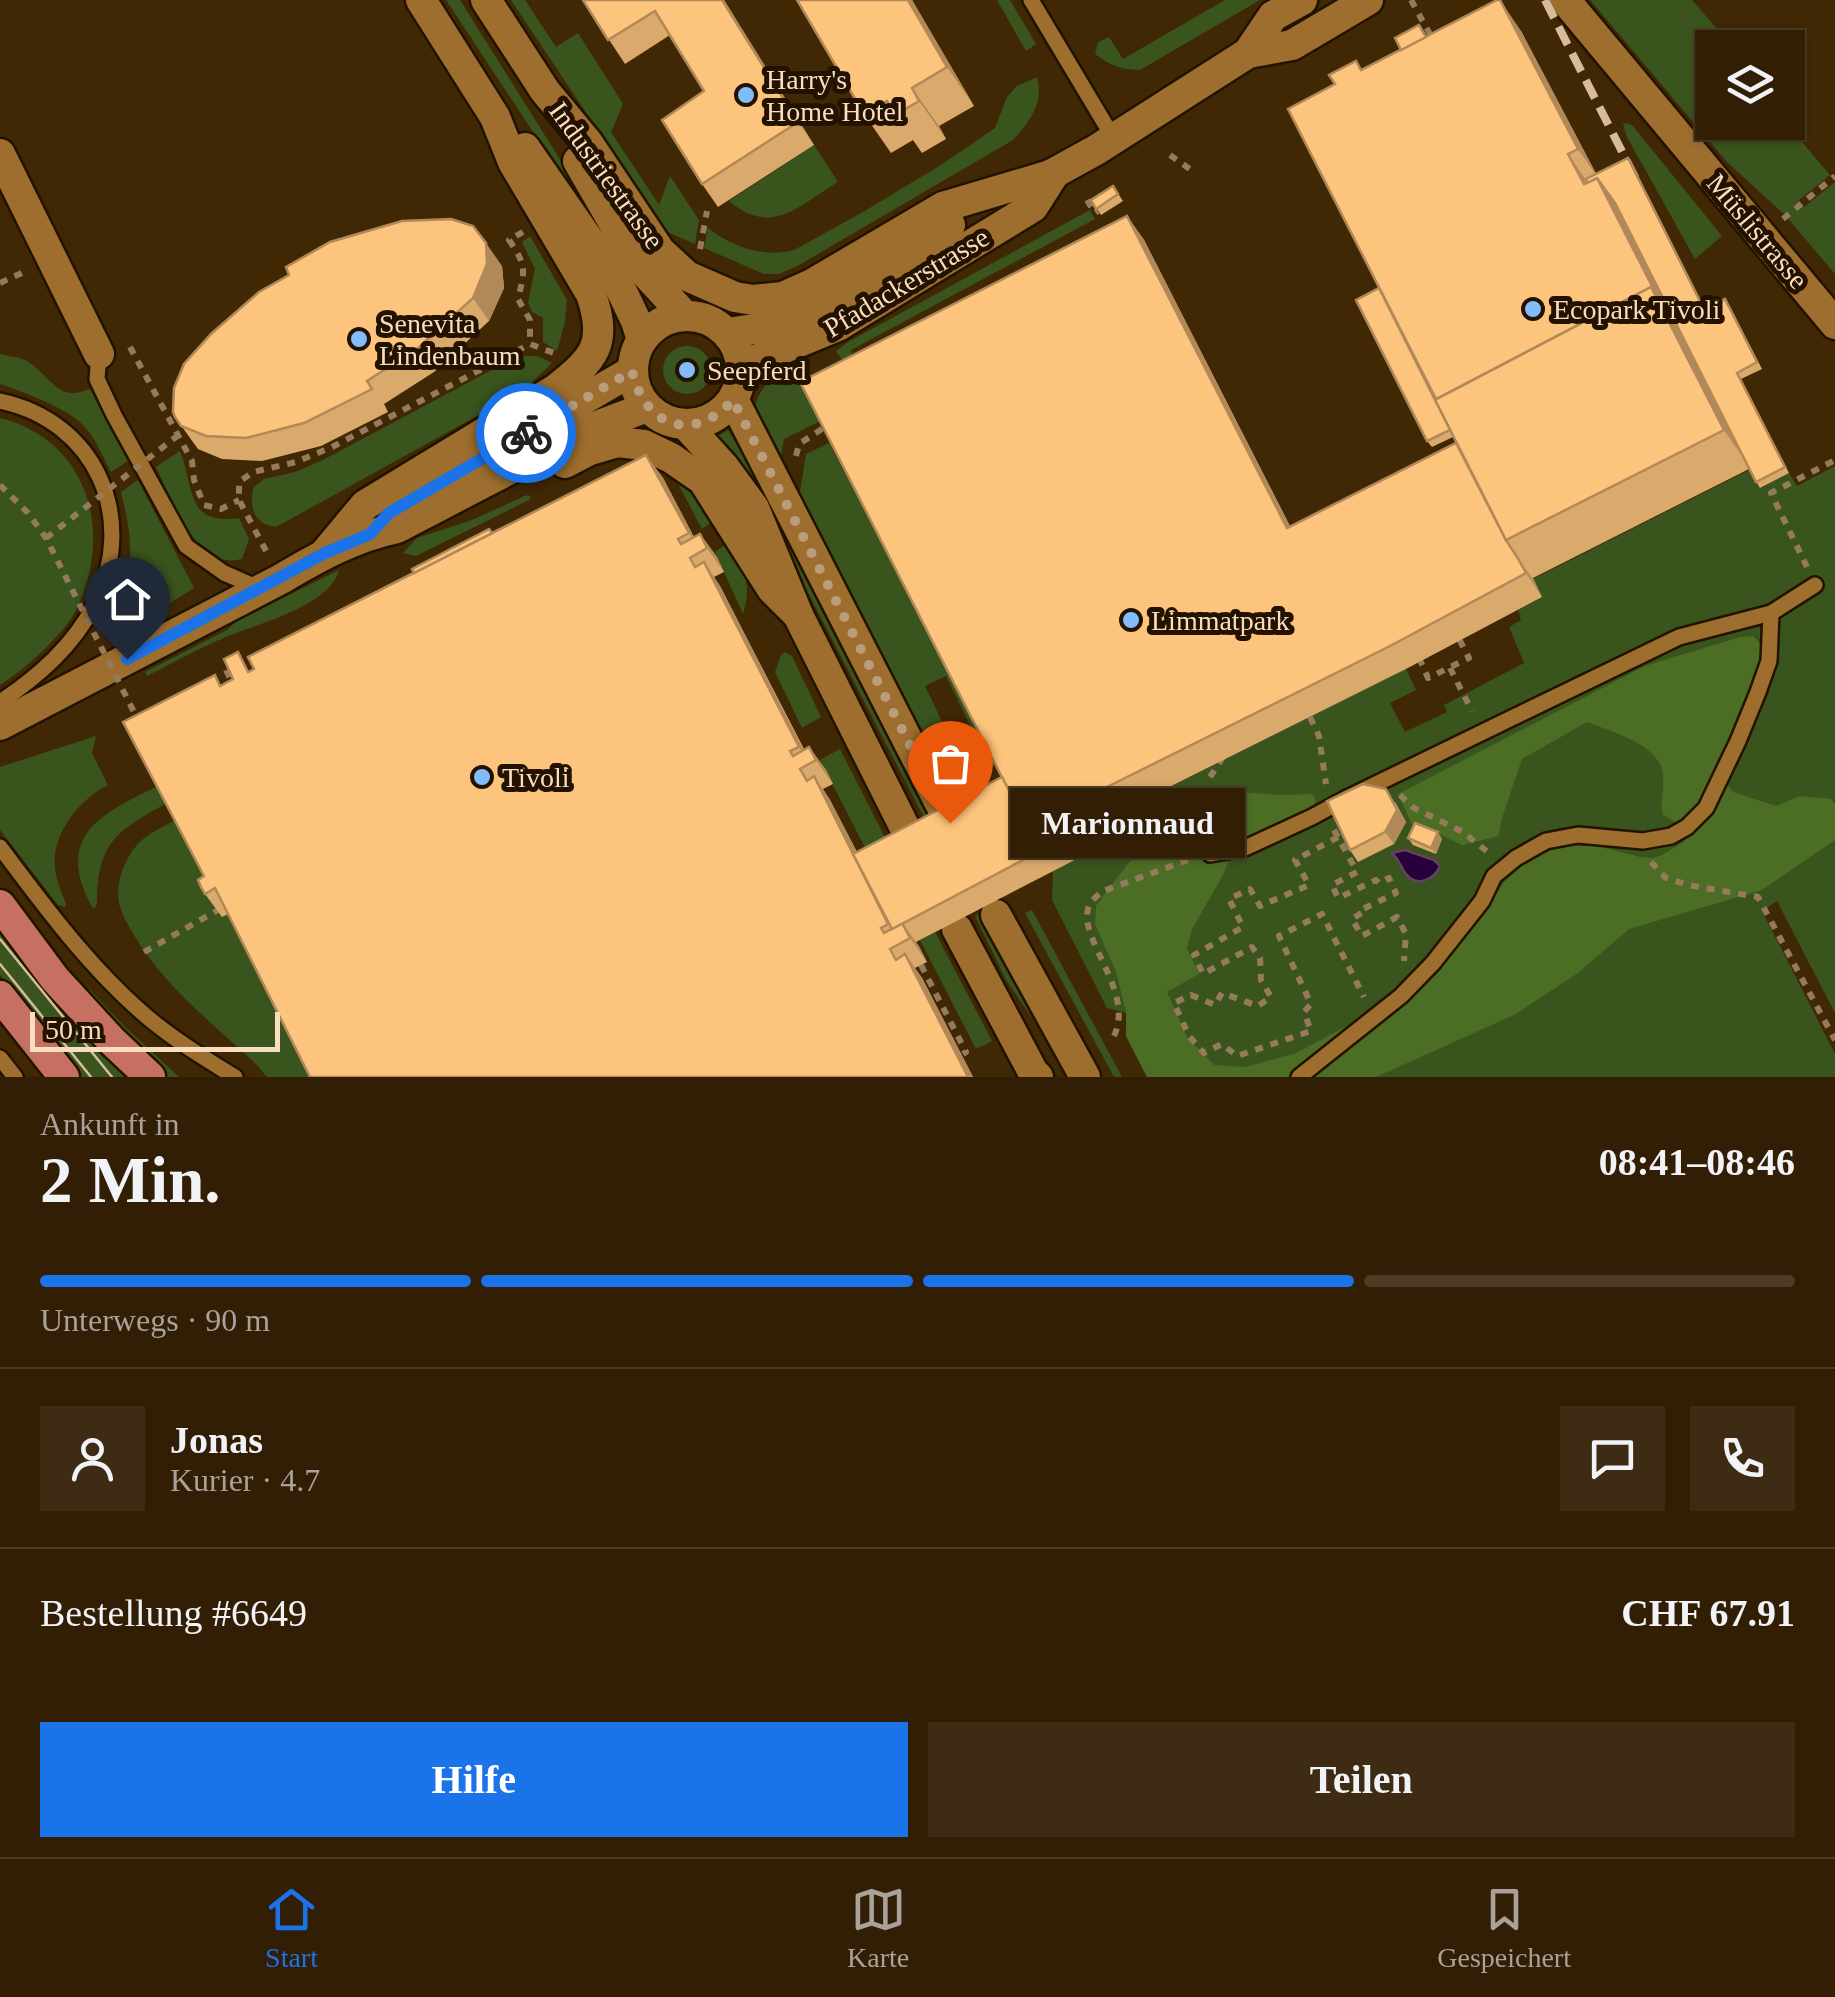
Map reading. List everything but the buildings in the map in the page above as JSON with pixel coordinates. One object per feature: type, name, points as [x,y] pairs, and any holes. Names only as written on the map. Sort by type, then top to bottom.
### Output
[{"type":"main road","points":[[0,906],[55,979],[150,1077]]},
{"type":"main road","points":[[0,996],[64,1077]]},
{"type":"street","name":"Industriestrasse","points":[[325,553],[364,505],[556,389],[590,358],[599,337],[599,317],[591,294],[513,162],[495,117],[421,0]]},
{"type":"street","name":"Industriestrasse","points":[[486,0],[545,91],[588,143],[660,251],[688,276],[719,292]]},
{"type":"street","name":"Pfadackerstrasse","points":[[1248,53],[1274,16],[1302,0]]},
{"type":"street","name":"Pfadackerstrasse","points":[[726,333],[768,327],[826,306],[967,214],[1054,174],[1248,53],[1292,44],[1368,0]]},
{"type":"street","name":"Müslistrasse","points":[[1565,0],[1835,324]]},
{"type":"street","name":"Industriestrasse","points":[[545,91],[567,143],[638,265],[685,316]]},
{"type":"street","name":"Industriestrasse","points":[[495,117],[528,151],[616,279],[642,340]]},
{"type":"street","points":[[0,154],[99,354]]},
{"type":"street","name":"Pfadackerstrasse","points":[[719,292],[754,300],[783,297],[942,207],[1054,174]]},
{"type":"street","name":"Pfadackerstrasse","points":[[741,366],[838,326],[1033,207],[1054,174]]},
{"type":"street","points":[[685,316],[700,318],[726,333],[736,348],[740,383],[733,400],[721,413],[686,425],[658,417],[647,408],[636,390],[632,371],[642,340],[654,328],[685,316]]},
{"type":"street","points":[[383,531],[389,513],[632,371]]},
{"type":"street","points":[[733,400],[950,823]]},
{"type":"street","points":[[0,726],[325,553],[383,531],[581,432],[647,408]]},
{"type":"street","points":[[686,425],[724,466],[754,508],[798,614],[913,844]]},
{"type":"street","points":[[383,531],[414,529],[466,513],[590,450],[616,442],[644,445],[703,480],[772,589],[798,614]]},
{"type":"street","points":[[996,915],[1085,1077]]},
{"type":"street","points":[[957,929],[1035,1075]]},
{"type":"lane","points":[[1031,0],[1114,139]]},
{"type":"lane","points":[[99,354],[97,379],[186,546],[224,573],[261,589]]},
{"type":"lane","points":[[0,401],[39,416],[73,439],[106,486],[111,520],[108,566],[87,617],[47,668],[0,702]]},
{"type":"lane","points":[[1210,854],[1245,848],[1680,637],[1771,613],[1815,585]]},
{"type":"lane","points":[[1299,1077],[1400,996],[1433,963],[1482,901],[1494,876],[1508,865],[1546,841],[1578,835],[1642,842],[1671,836],[1688,827],[1706,808],[1769,662],[1771,613]]},
{"type":"lane","points":[[0,847],[116,988],[158,1025],[234,1077]]},
{"type":"lane","points":[[0,1058],[15,1077]]},
{"type":"path","points":[[1410,0],[1431,36],[1428,38]]},
{"type":"path","points":[[1170,155],[1194,172]]},
{"type":"path","points":[[1802,204],[1835,176]]},
{"type":"path","points":[[1087,200],[1095,213],[1098,211]]},
{"type":"path","points":[[700,252],[707,211]]},
{"type":"path","points":[[530,344],[530,320],[518,299],[525,273],[509,240],[532,227]]},
{"type":"path","points":[[0,283],[14,277]]},
{"type":"path","points":[[128,342],[192,461],[194,480],[204,505],[221,509],[239,500]]},
{"type":"path","points":[[266,551],[239,500],[240,482],[253,472],[296,462],[332,447],[530,344],[548,350]]},
{"type":"path","points":[[795,463],[799,444],[840,418]]},
{"type":"path","points":[[46,538],[190,426]]},
{"type":"path","points":[[1815,585],[1772,493],[1835,460]]},
{"type":"path","points":[[0,486],[28,513],[46,538],[140,724]]},
{"type":"path","points":[[1445,645],[1468,628]]},
{"type":"path","points":[[1432,652],[1419,658],[1428,678],[1469,658],[1458,638]]},
{"type":"path","points":[[1450,668],[1468,703]]},
{"type":"path","points":[[226,670],[240,699]]},
{"type":"path","points":[[1295,721],[1311,714],[1319,736],[1326,786]]},
{"type":"path","points":[[1210,776],[1224,756]]},
{"type":"path","points":[[1386,780],[1414,808],[1462,832],[1508,865]]},
{"type":"path","points":[[1325,811],[1357,872],[1332,885],[1338,898],[1389,878],[1396,893],[1361,910],[1352,920],[1362,936],[1397,917],[1406,934],[1403,965]]},
{"type":"path","points":[[1338,837],[1295,860],[1308,885],[1260,906],[1250,889],[1229,898],[1243,927],[1194,955],[1202,974],[1252,947],[1260,958],[1261,980],[1271,997],[1258,1006],[1222,993],[1215,1005],[1191,995],[1174,1003],[1189,1036],[1204,1053],[1222,1044],[1237,1056],[1311,1031],[1304,1012],[1312,1004],[1279,936],[1322,914],[1364,998],[1379,990]]},
{"type":"path","points":[[1615,838],[1646,858],[1666,878],[1758,896],[1835,1040]]},
{"type":"path","points":[[1114,1036],[1120,1012],[1089,926],[1088,910],[1094,898],[1103,890],[1210,854]]},
{"type":"path","points":[[144,952],[218,910]]},
{"type":"path","points":[[921,965],[966,1052],[963,1054]]},
{"type":"green space","points":[[446,0],[460,0],[566,169],[617,259]]},
{"type":"green space","points":[[511,0],[525,0],[556,47],[578,33],[623,104],[611,132],[659,205],[670,176],[699,220],[695,244],[665,231]]},
{"type":"green space","points":[[997,0],[1010,0],[1036,44],[1026,51]]},
{"type":"green space","points":[[1225,0],[1260,0],[1140,70],[1116,66],[1095,54],[1098,42],[1109,37],[1123,59]]},
{"type":"green space","points":[[1590,0],[1692,0],[1718,30],[1695,30],[1695,124]]},
{"type":"green space","points":[[1037,77],[1037,104],[1013,140],[799,265],[779,274],[764,274],[704,248],[708,228],[748,249],[771,253],[794,250],[941,165],[995,128],[1007,97],[1017,86]]},
{"type":"green space","points":[[1623,124],[1632,125],[1722,236],[1695,259],[1627,137]]},
{"type":"green space","points":[[1708,140],[1800,140],[1830,175],[1799,200],[1804,207],[1835,182],[1835,274],[1785,215]]},
{"type":"green space","points":[[814,145],[838,182],[797,208],[772,217],[744,212],[729,201]]},
{"type":"green space","points":[[1090,210],[1095,219],[851,350],[858,367],[849,371],[836,351],[848,342]]},
{"type":"green space","points":[[530,236],[567,300],[557,351],[543,342],[543,318],[532,312],[528,302],[535,269],[522,242]]},
{"type":"green space","points":[[687,346],[704,353],[711,370],[704,387],[687,394],[670,387],[663,370],[670,353]]},
{"type":"green space","points":[[0,354],[25,360],[61,390],[79,393],[90,389],[128,461],[111,472],[90,434],[74,417],[0,384]]},
{"type":"green space","points":[[518,356],[538,356],[552,363],[524,390],[276,527],[258,519],[252,502],[253,488],[264,479],[323,460]]},
{"type":"green space","points":[[795,361],[826,418],[784,439],[779,466],[758,423],[756,404],[769,382]]},
{"type":"green space","points":[[0,418],[30,429],[55,447],[73,468],[86,494],[93,551],[87,581],[70,620],[42,651],[0,685]]},
{"type":"green space","points":[[728,430],[763,486],[754,490],[713,439]]},
{"type":"green space","points":[[829,443],[997,765],[991,768],[946,676],[925,686],[983,807],[960,818],[799,498],[806,454]]},
{"type":"green space","points":[[180,451],[191,491],[201,510],[222,519],[239,518],[249,539],[242,559],[213,555],[183,522],[156,467]]},
{"type":"green space","points":[[1835,466],[1835,1013],[1777,901],[1762,911],[1835,1054],[1835,1077],[1147,1077],[1126,1036],[1126,1013],[1107,1008],[1052,900],[1053,870],[1127,833],[1117,813],[1406,669],[1416,690],[1390,703],[1405,732],[1447,712],[1444,705],[1524,663],[1509,627],[1521,620],[1518,610],[1542,597],[1533,579],[1751,469],[1761,488],[1789,473],[1797,486]]},
{"type":"green space","points":[[674,476],[696,495],[714,520],[702,529]]},
{"type":"green space","points":[[138,480],[194,588],[111,640],[102,626],[121,592],[130,561],[129,529],[121,492]]},
{"type":"green space","points":[[527,495],[529,500],[416,556],[403,553],[417,538],[472,520]]},
{"type":"green space","points":[[776,510],[942,830],[933,835],[768,515]]},
{"type":"green space","points":[[729,542],[747,584],[743,614],[715,552]]},
{"type":"green space","points":[[339,570],[333,583],[307,604],[216,641],[147,676],[145,672],[227,630],[237,621]]},
{"type":"green space","points":[[1753,636],[1763,653],[1745,708],[1706,792],[1681,825],[1663,815],[1663,775],[1653,755],[1633,741],[1587,722],[1522,759],[1499,836],[1462,845],[1413,827],[1398,794],[1645,666]]},
{"type":"green space","points":[[785,652],[792,656],[821,717],[802,728],[775,672]]},
{"type":"green space","points":[[96,736],[92,753],[108,785],[73,814],[57,845],[55,869],[65,907],[58,905],[0,830],[0,767]]},
{"type":"green space","points":[[840,749],[895,857],[875,867],[820,760]]},
{"type":"green space","points":[[1727,784],[1733,792],[1776,806],[1800,796],[1831,799],[1835,804],[1835,840],[1762,890],[1629,929],[1578,973],[1514,1015],[1376,1077],[1147,1077],[1126,1036],[1126,1012],[1116,972],[1095,924],[1096,906],[1130,861],[1154,844],[1174,815],[1204,789],[1312,794],[1316,801],[1292,821],[1235,846],[1192,929],[1187,948],[1199,974],[1167,992],[1187,1037],[1214,1065],[1245,1067],[1294,1054],[1372,1013],[1411,998],[1483,916],[1504,882],[1528,860],[1559,846],[1597,846],[1640,857],[1662,855],[1682,843],[1715,811]]},
{"type":"green space","points":[[160,785],[169,802],[136,821],[114,840],[101,865],[97,904],[92,907],[81,882],[81,844],[103,817]]},
{"type":"green space","points":[[178,819],[231,912],[315,1077],[267,1077],[174,987],[146,954],[126,921],[118,891],[129,857],[143,839]]},
{"type":"green space","points":[[1032,910],[1122,1077],[1114,1077],[1025,913]]},
{"type":"green space","points":[[980,913],[1032,1018],[1006,980],[975,916]]},
{"type":"green space","points":[[0,924],[132,1077],[80,1077],[0,975]]},
{"type":"green space","points":[[935,932],[992,1041],[976,1049],[920,940]]},
{"type":"green space","points":[[89,989],[179,1077],[167,1077],[127,1041],[83,994]]},
{"type":"shaded area","points":[[1405,850],[1434,860],[1440,866],[1438,871],[1425,880],[1410,878],[1392,853]]},
{"type":"tram line","points":[[0,939],[112,1077]]},
{"type":"tram line","points":[[0,964],[91,1077]]},
{"type":"railway","points":[[1545,0],[1638,183]]},
{"type":"way so far","points":[[526,433],[632,371],[636,390],[647,408],[672,422],[704,422],[721,413],[733,400],[950,823]]},
{"type":"place","name":"Harry's Home Hotel","points":[[746,95]]},
{"type":"place","name":"Ecopark Tivoli","points":[[1533,309]]},
{"type":"place","name":"Senevita Lindenbaum","points":[[359,339]]},
{"type":"place","name":"Seepferd","points":[[687,370]]},
{"type":"place","name":"Limmatpark","points":[[1131,620]]},
{"type":"place","name":"Tivoli","points":[[482,777]]},
{"type":"place","name":"Marionnaud","points":[[950,823]]},
{"type":"route","points":[[127,659],[325,553],[370,534],[389,513],[526,433]]}]
